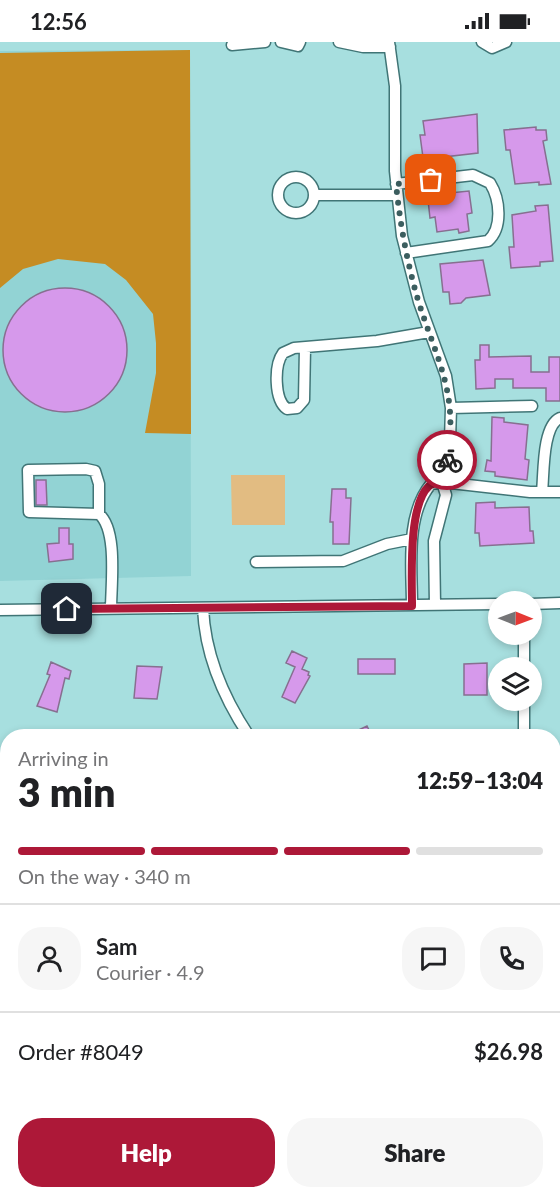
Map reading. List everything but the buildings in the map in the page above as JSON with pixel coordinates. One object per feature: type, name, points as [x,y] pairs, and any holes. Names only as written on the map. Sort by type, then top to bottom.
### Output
[{"type":"street","points":[[232,45],[265,42]]},
{"type":"street","points":[[281,42],[298,46],[300,42]]},
{"type":"street","points":[[339,42],[363,47],[390,44],[395,86],[397,189],[405,253],[429,332],[446,375],[451,408],[450,440],[442,482],[446,495],[434,542],[435,605]]},
{"type":"street","points":[[482,42],[492,48],[506,42]]},
{"type":"street","points":[[314,195],[397,189],[478,176],[493,187],[497,205],[496,231],[488,241],[405,253]]},
{"type":"street","points":[[305,348],[304,400],[297,408],[287,409],[279,401],[279,357],[288,350],[305,348],[388,340],[429,332]]},
{"type":"street","points":[[451,408],[532,406]]},
{"type":"street","points":[[542,492],[548,431],[553,422],[560,418]]},
{"type":"street","points":[[99,514],[99,484],[94,471],[86,469],[28,470],[29,512],[99,514],[106,519],[111,541],[111,609]]},
{"type":"street","points":[[412,606],[412,539],[426,490],[431,484],[442,482],[560,492]]},
{"type":"street","points":[[256,562],[343,561],[387,544],[412,539]]},
{"type":"street","points":[[542,604],[560,603]]},
{"type":"street","points":[[0,610],[488,604]]},
{"type":"street","points":[[202,608],[207,644],[213,665],[227,701],[245,729]]},
{"type":"street","points":[[524,711],[524,729]]},
{"type":"shaded area","points":[[190,50],[191,576],[0,581],[0,51]]},
{"type":"shaded area","points":[[190,50],[191,434],[145,433],[156,373],[153,314],[126,280],[105,264],[58,259],[23,269],[0,288],[0,53]]},
{"type":"shaded area","points":[[231,475],[285,475],[285,525],[232,525]]},
{"type":"way so far","points":[[431,180],[396,184],[402,236],[412,280],[449,388],[451,422],[447,460]]},
{"type":"route","points":[[67,609],[412,606],[411,554],[414,525],[426,490],[431,484],[442,482],[447,460]]}]
